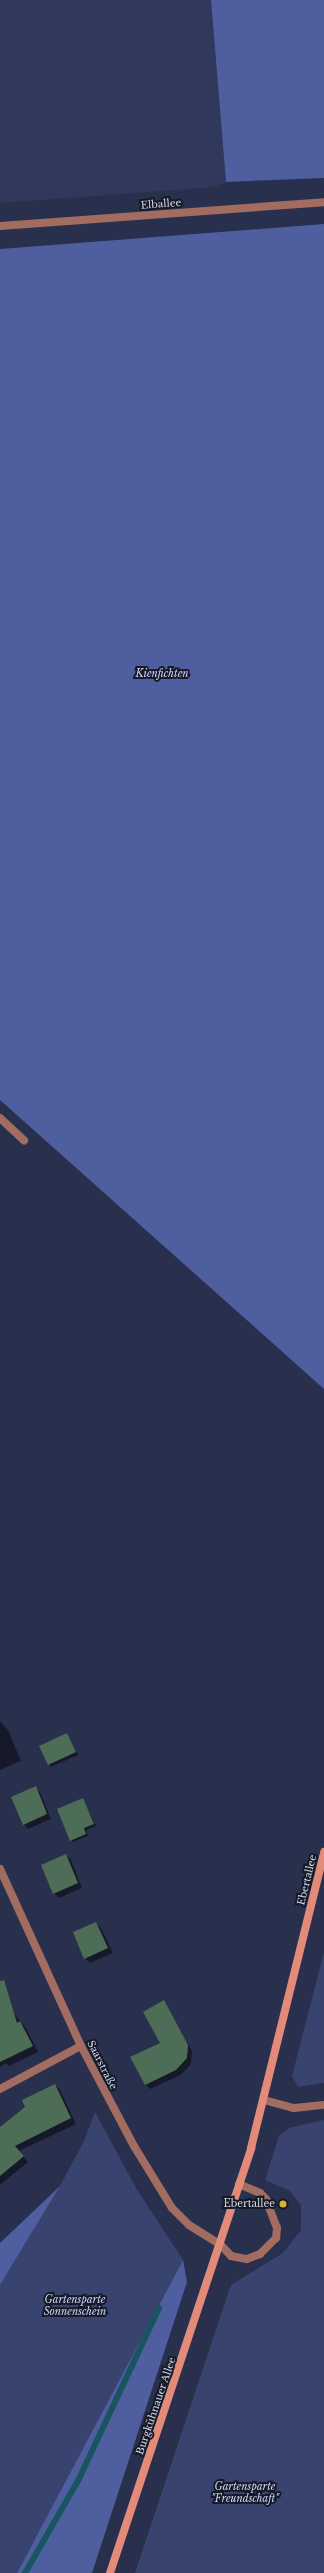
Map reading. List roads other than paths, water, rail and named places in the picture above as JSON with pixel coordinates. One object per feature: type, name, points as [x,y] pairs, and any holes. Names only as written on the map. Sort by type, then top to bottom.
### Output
[{"type":"street","name":"Elballee","points":[[0,226],[324,202]]},
{"type":"street","points":[[0,1118],[24,1140]]},
{"type":"street","name":"Ebertallee","points":[[220,2244],[264,2100],[324,1852]]},
{"type":"street","name":"Saarstraße","points":[[0,1869],[81,2046],[131,2140],[172,2208],[189,2225],[220,2244],[231,2256],[247,2259],[260,2254],[276,2238],[277,2228],[266,2199],[260,2192],[239,2184]]},
{"type":"street","points":[[0,2089],[81,2046]]},
{"type":"street","points":[[264,2100],[294,2108],[324,2105]]},
{"type":"street","name":"Burgkühnauer Allee","points":[[110,2573],[220,2244]]},
{"type":"waterway","points":[[25,2573],[78,2481],[159,2308]]},
{"type":"place","name":"Ebertallee","points":[[283,2204]]},
{"type":"park label","name":"Kienfichten","points":[[162,674]]},
{"type":"park label","name":"Gartensparte Sonnenschein","points":[[75,2304]]},
{"type":"park label","name":"Gartensparte \"Freundschaft\"","points":[[245,2492]]}]
